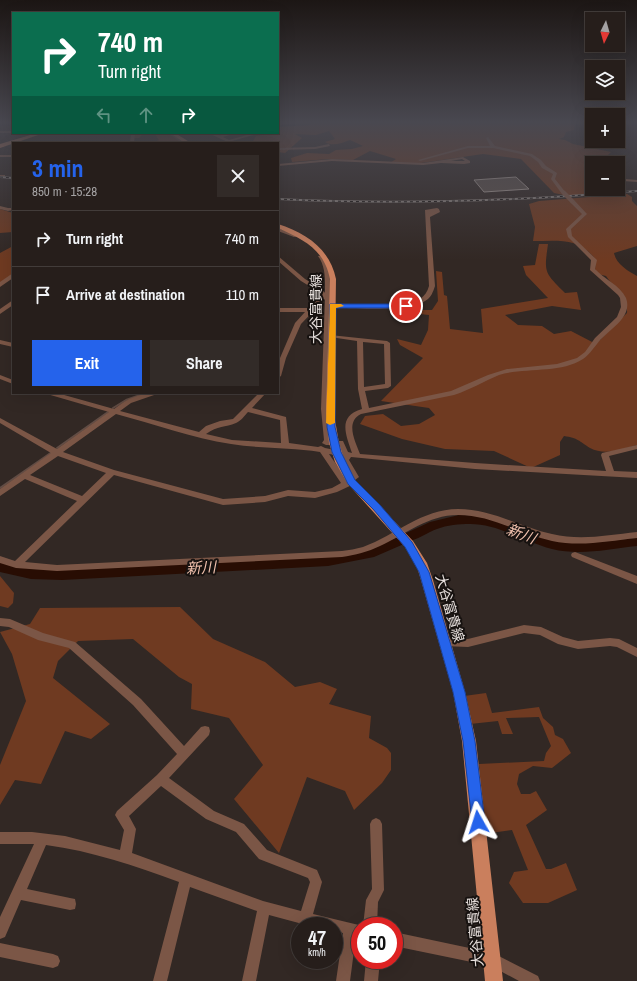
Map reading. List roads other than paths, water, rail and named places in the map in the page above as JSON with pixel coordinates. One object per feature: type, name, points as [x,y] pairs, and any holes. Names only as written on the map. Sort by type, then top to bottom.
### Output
[{"type":"main road","name":"大谷富貴線","points":[[279,228],[310,242],[326,256],[332,272],[333,306],[330,414],[334,454],[351,481],[409,544],[421,563],[459,692],[469,741],[494,981]]},
{"type":"street","points":[[357,456],[348,431],[353,416],[366,411],[462,392],[496,374],[512,369],[538,369],[567,363],[587,353],[593,344],[618,320],[624,312],[624,302],[621,295],[595,274],[592,269],[594,260],[588,252],[579,246],[570,236],[568,229],[585,214],[555,184],[553,179],[555,174],[547,169]]},
{"type":"street","points":[[625,180],[637,181]]},
{"type":"street","points":[[0,207],[8,210],[12,209]]},
{"type":"street","points":[[333,306],[398,306],[416,304],[426,299],[431,293],[432,286],[427,216]]},
{"type":"street","points":[[279,228],[310,244],[325,262],[328,277],[325,409],[328,440],[334,454]]},
{"type":"street","points":[[279,259],[304,280],[321,291],[324,296],[298,323],[283,358],[279,372]]},
{"type":"street","points":[[0,285],[12,276]]},
{"type":"street","points":[[0,312],[12,303]]},
{"type":"street","points":[[279,310],[309,310]]},
{"type":"street","points":[[332,336],[388,343],[388,386],[361,389]]},
{"type":"street","points":[[360,339],[361,389],[366,411]]},
{"type":"street","points":[[0,342],[12,345]]},
{"type":"street","points":[[0,377],[12,382]]},
{"type":"street","points":[[53,394],[200,435],[244,443],[285,445],[334,454]]},
{"type":"street","points":[[0,493],[137,397],[150,394]]},
{"type":"street","points":[[200,435],[209,428],[235,421],[249,410],[263,394]]},
{"type":"street","points":[[249,410],[284,420],[285,445]]},
{"type":"street","points":[[0,420],[58,453],[112,472],[223,502],[265,499],[288,493],[315,495],[334,490],[351,481]]},
{"type":"street","points":[[611,474],[605,455],[637,447]]},
{"type":"street","points":[[314,452],[475,466],[637,475]]},
{"type":"street","points":[[16,565],[112,472]]},
{"type":"street","points":[[25,476],[83,500]]},
{"type":"street","points":[[0,559],[16,565],[57,568],[342,554],[364,550],[415,522],[435,514],[458,512],[493,518],[541,535],[565,540],[637,535]]},
{"type":"street","points":[[575,555],[637,580]]},
{"type":"street","points":[[0,622],[10,623],[41,637],[72,644],[137,702],[184,754]]},
{"type":"street","points":[[444,642],[468,643],[524,629],[541,631],[561,641],[578,645],[610,642],[619,643],[637,653]]},
{"type":"street","points":[[125,858],[130,829],[121,814],[161,779],[205,731]]},
{"type":"street","points":[[161,779],[210,815],[240,828],[263,855],[314,874],[316,882],[305,917]]},
{"type":"street","points":[[371,917],[372,900],[378,890],[376,824]]},
{"type":"street","points":[[0,838],[43,839],[86,847],[186,878],[264,907],[301,917]]},
{"type":"street","points":[[0,932],[43,839]]},
{"type":"street","points":[[160,981],[186,878]]},
{"type":"street","points":[[17,893],[70,904]]},
{"type":"street","points":[[250,981],[264,907]]},
{"type":"street","points":[[403,941],[493,960],[533,981]]},
{"type":"street","points":[[343,981],[351,947]]},
{"type":"street","points":[[0,950],[53,961]]},
{"type":"street","points":[[372,981],[373,969]]},
{"type":"waterway","points":[[113,408],[126,400],[143,394]]},
{"type":"waterway","points":[[57,448],[108,412]]},
{"type":"waterway","points":[[0,488],[52,452]]},
{"type":"waterway","name":"新川","points":[[408,537],[434,525],[472,519],[499,525],[558,546],[578,548],[637,542]]},
{"type":"waterway","name":"新川","points":[[0,567],[31,574],[62,575],[317,563],[360,556],[380,550],[400,541]]},
{"type":"railway","points":[[0,177],[12,178]]},
{"type":"railway","points":[[279,199],[368,202],[458,201],[502,200],[637,191]]}]
